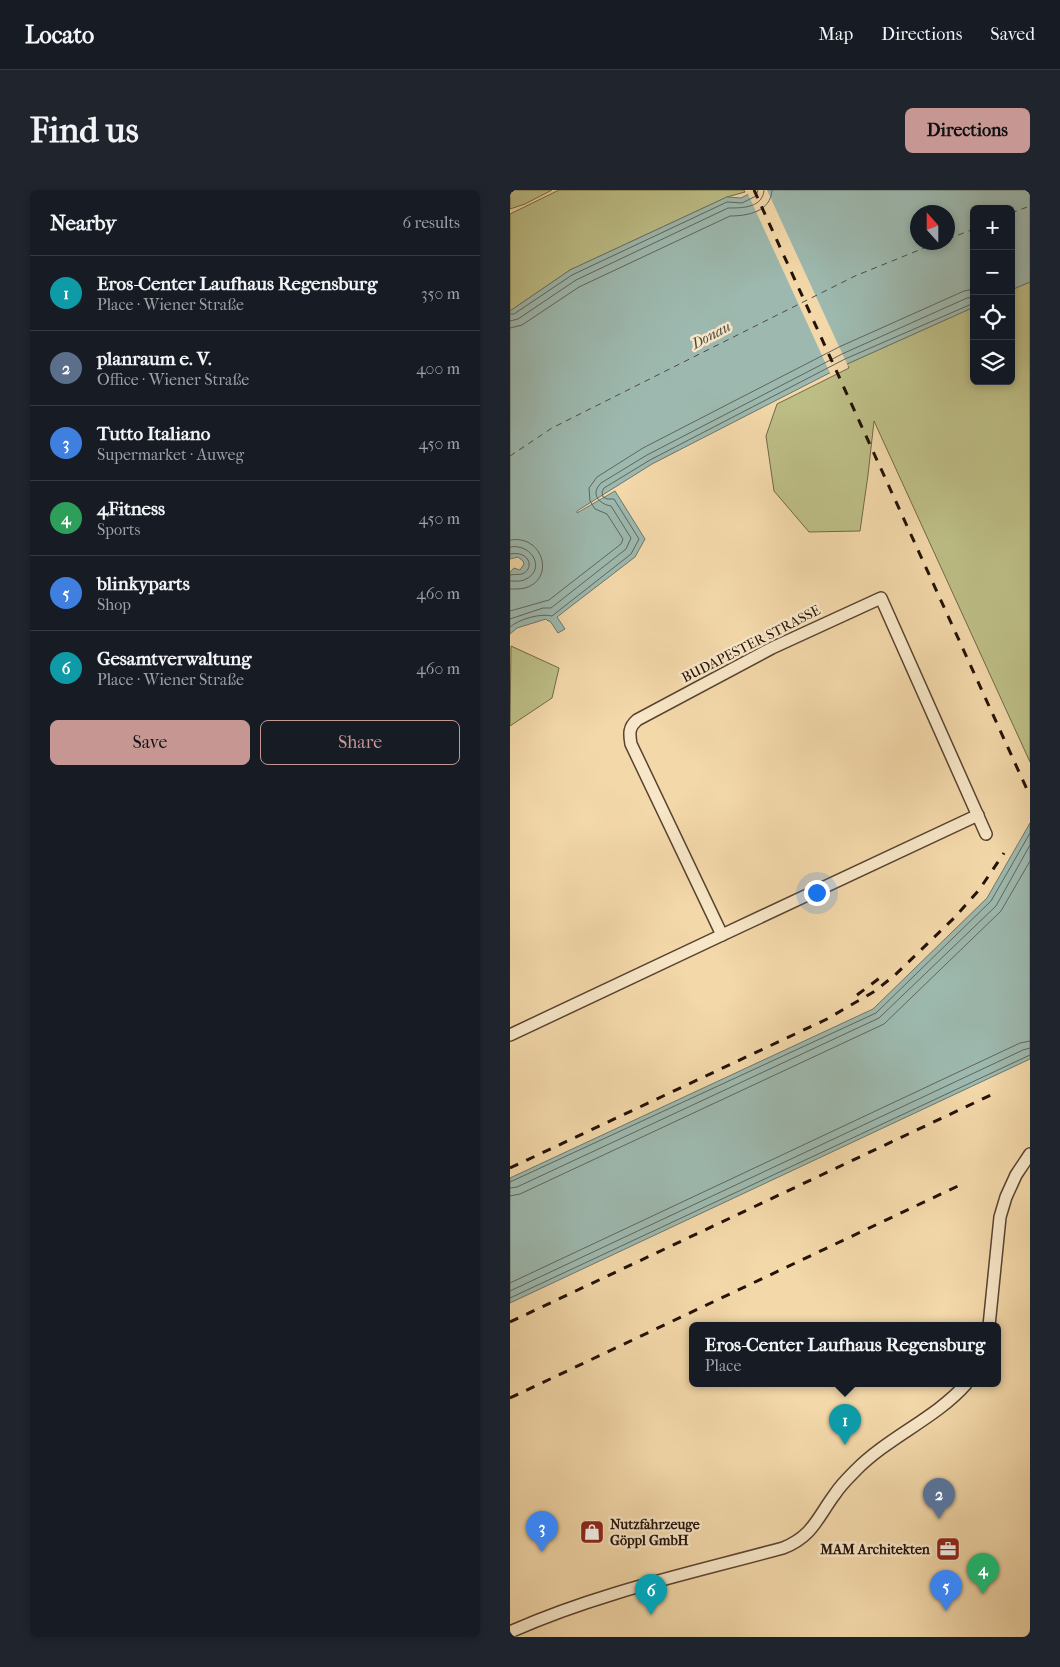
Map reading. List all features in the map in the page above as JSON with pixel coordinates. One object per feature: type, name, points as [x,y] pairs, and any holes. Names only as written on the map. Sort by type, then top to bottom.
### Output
[{"type":"street","name":"BUDAPESTER STRASSE","points":[[722,935],[631,744],[629,734],[631,726],[637,720],[789,641],[881,598],[986,834]]},
{"type":"street","points":[[510,1035],[978,815]]},
{"type":"street","points":[[989,1322],[1000,1217],[1013,1182],[1030,1154]]},
{"type":"street","points":[[510,1632],[576,1606],[619,1592],[783,1548],[794,1543],[814,1527],[834,1494],[867,1458],[954,1398],[963,1387]]},
{"type":"green space","points":[[510,190],[552,190],[525,204],[510,209]]},
{"type":"green space","points":[[559,190],[744,190],[745,192],[727,197],[570,270],[510,311],[510,214]]},
{"type":"green space","points":[[1030,282],[1030,762],[874,421],[860,531],[809,532],[774,491],[766,436],[777,404],[849,368],[847,364],[970,309],[970,385],[1015,385],[1015,288]]},
{"type":"green space","points":[[511,646],[559,668],[552,698],[510,726]]},
{"type":"water","name":"Donau","points":[[757,190],[1030,190],[1030,282],[1015,288],[1015,205],[970,205],[970,309],[847,364],[652,464],[577,511],[577,513],[615,491],[645,539],[635,557],[557,617],[565,629],[558,633],[550,621],[546,619],[517,628],[510,634],[510,572],[514,568],[520,570],[524,564],[518,557],[510,559],[510,311],[570,270],[727,197],[741,198]]},
{"type":"water","points":[[1030,823],[1030,1059],[510,1303],[510,1178],[873,1009],[987,898]]},
{"type":"pier","points":[[751,190],[767,190],[848,366],[831,375],[747,192]]},
{"type":"ferry route","points":[[1015,212],[1030,206]]},
{"type":"ferry route","points":[[955,236],[970,231]]},
{"type":"ferry route","points":[[510,456],[552,428],[855,276],[919,250]]},
{"type":"railway","points":[[754,190],[1030,796]]},
{"type":"railway","points":[[510,1168],[827,1019],[875,991],[895,975],[954,918],[979,890],[1004,853]]},
{"type":"railway","points":[[857,995],[885,974]]},
{"type":"railway","points":[[510,1322],[993,1094]]},
{"type":"railway","points":[[510,1398],[958,1186]]},
{"type":"place","name":"Eros-Center Laufhaus Regensburg","points":[[845,1445]]},
{"type":"place","name":"planraum e. V.","points":[[939,1519]]},
{"type":"place","name":"Nutzfahrzeuge Göppl GmbH","points":[[592,1532]]},
{"type":"place","name":"MAM Architekten","points":[[948,1549]]},
{"type":"place","name":"Tutto Italiano","points":[[542,1552]]},
{"type":"place","name":"4Fitness","points":[[983,1594]]},
{"type":"place","name":"blinkyparts","points":[[946,1611]]},
{"type":"place","name":"Gesamtverwaltung","points":[[651,1615]]}]
